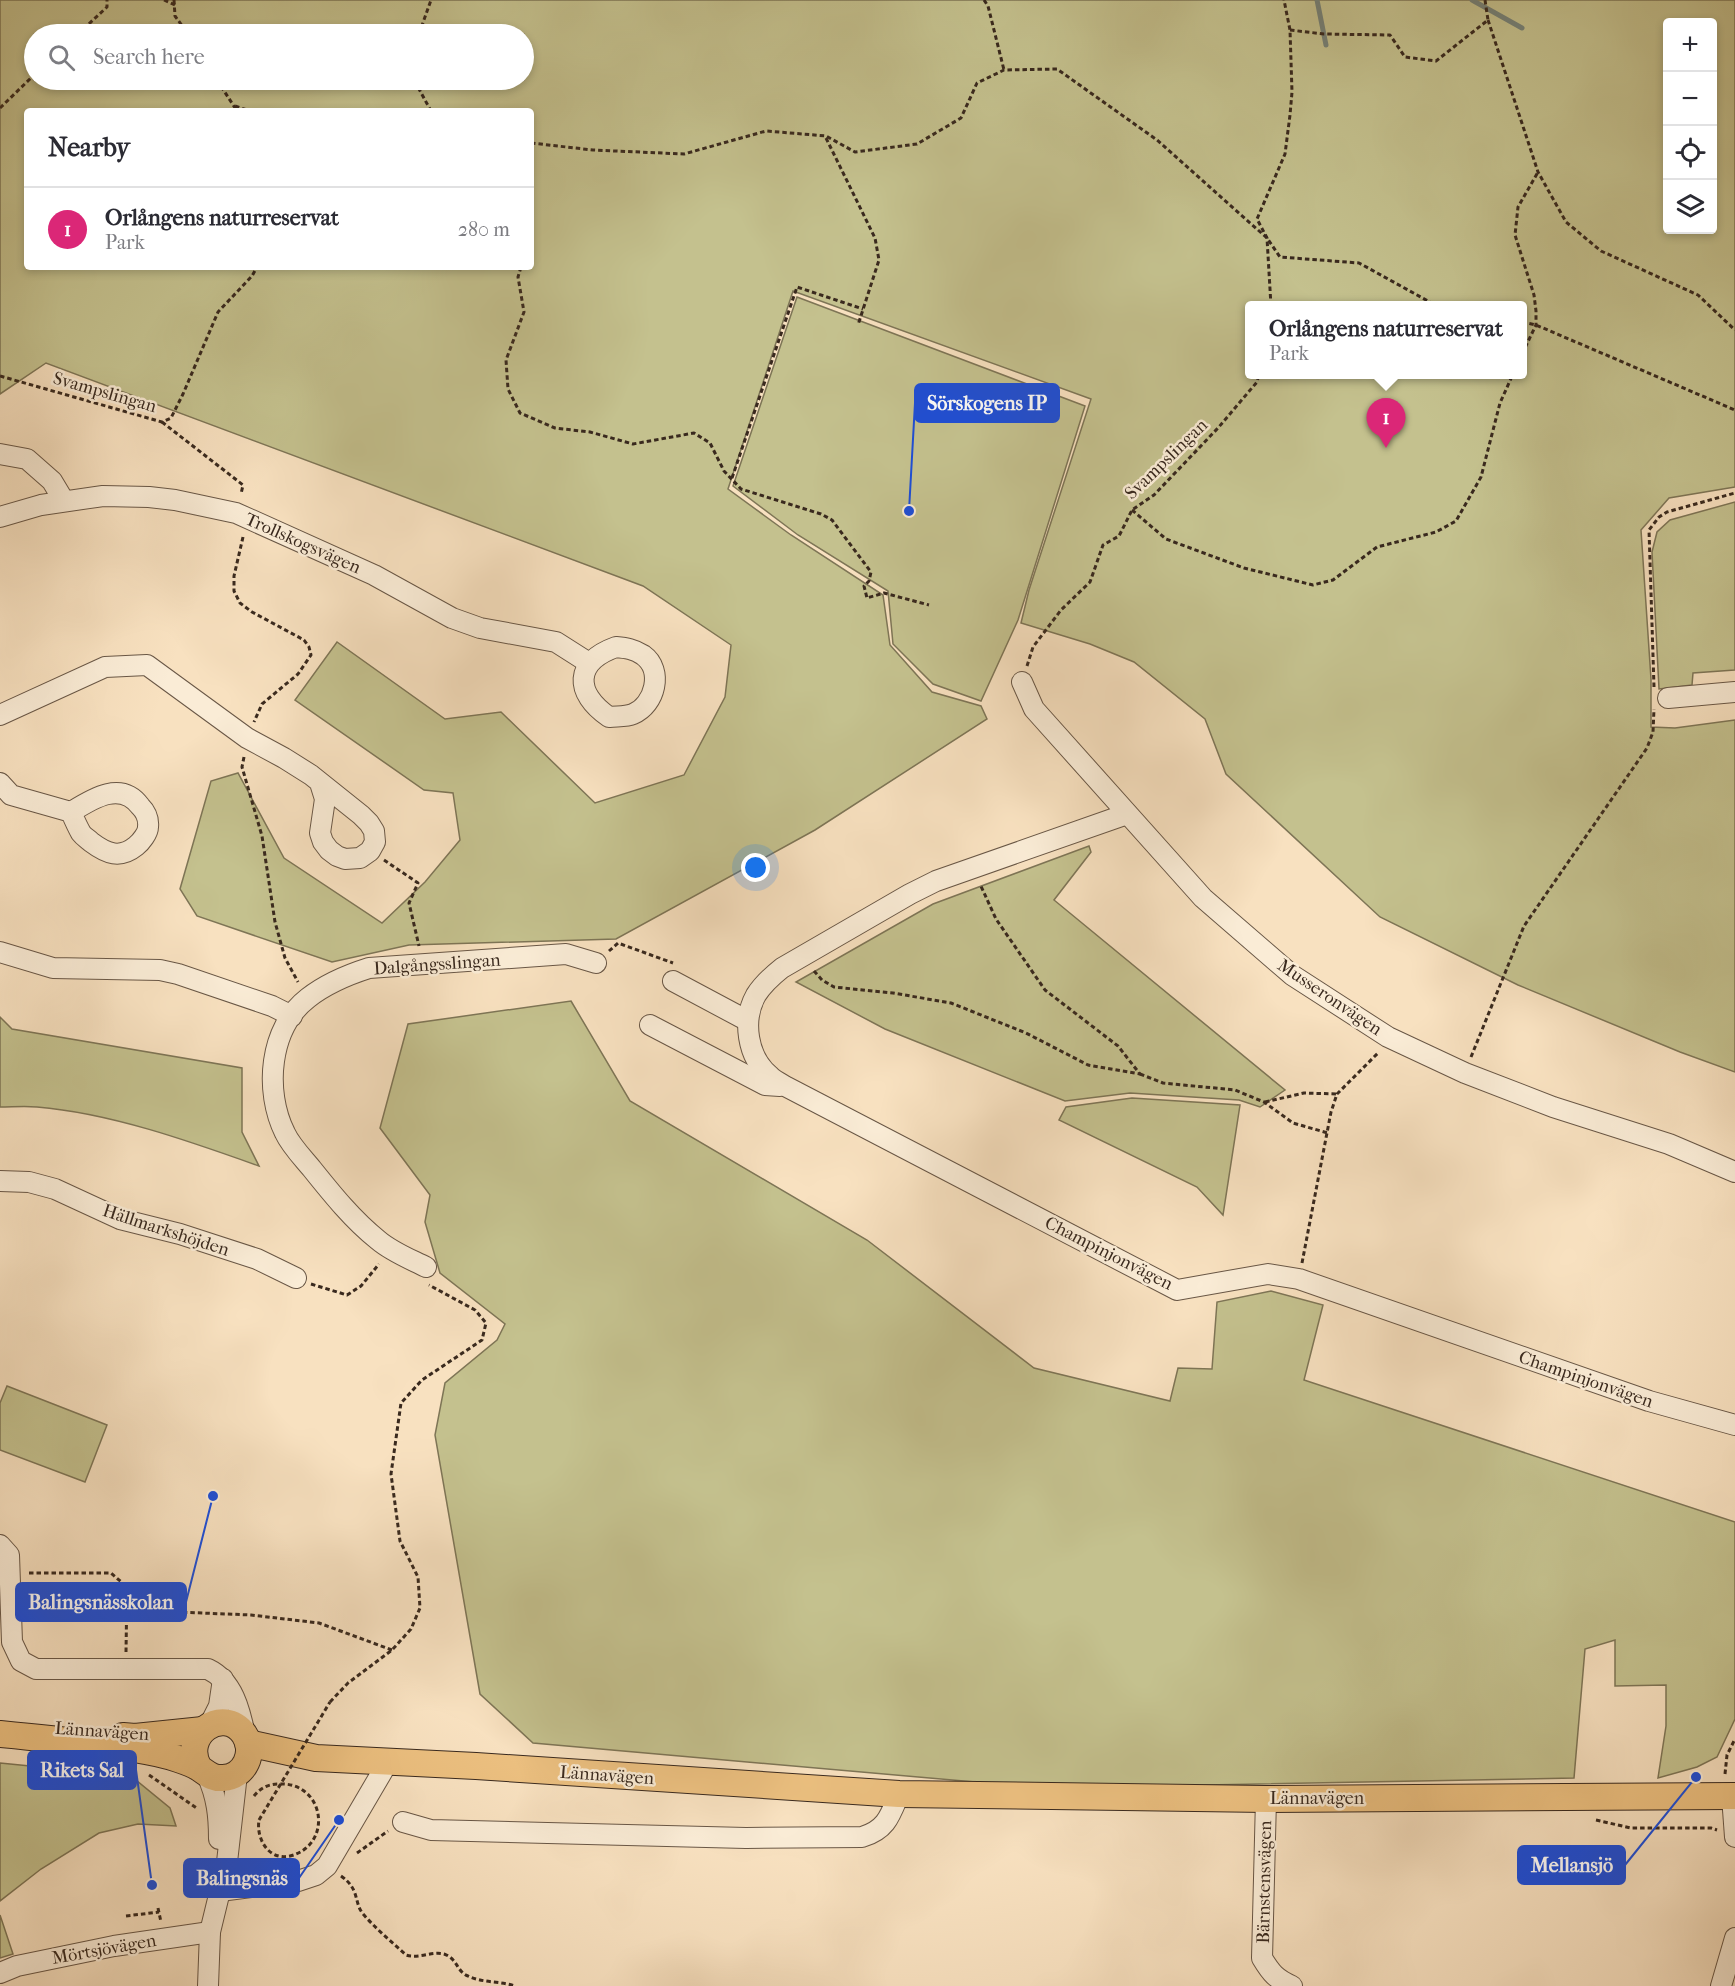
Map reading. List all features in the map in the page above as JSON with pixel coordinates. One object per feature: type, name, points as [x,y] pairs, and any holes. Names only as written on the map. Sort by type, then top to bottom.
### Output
[{"type":"main road","name":"Lännavägen","points":[[0,1722],[135,1737],[206,1728],[223,1723],[231,1725],[244,1754]]},
{"type":"main road","points":[[203,1771],[196,1762],[194,1750],[198,1736],[206,1728]]},
{"type":"main road","name":"Lännavägen","points":[[0,1734],[136,1749],[178,1759],[221,1779],[244,1754]]},
{"type":"main road","name":"Lännavägen","points":[[244,1754],[476,1766],[899,1794],[1266,1799],[1731,1790]]},
{"type":"street","points":[[0,454],[27,459],[52,481],[64,501]]},
{"type":"street","name":"Trollskogsvägen","points":[[0,517],[41,504],[103,496],[175,500],[236,513],[374,575],[452,618],[480,628],[556,642],[589,663]]},
{"type":"street","points":[[0,715],[105,667],[147,665],[247,738],[284,758],[320,783],[369,823],[374,831],[375,842],[370,851],[360,858],[352,860],[337,856],[323,842],[320,833],[325,799],[320,783]]},
{"type":"street","name":"Musseronvägen","points":[[1022,682],[1034,709],[1203,898],[1292,975],[1388,1037],[1465,1073],[1553,1107],[1669,1144],[1735,1172]]},
{"type":"street","points":[[1659,695],[1735,692]]},
{"type":"street","points":[[0,783],[11,795],[71,812]]},
{"type":"street","name":"Champinjonvägen","points":[[1127,814],[936,881],[782,968],[767,980],[751,1006],[748,1021],[752,1049],[759,1063],[769,1076],[785,1086],[1177,1290],[1268,1274],[1299,1279],[1649,1401],[1735,1425]]},
{"type":"street","points":[[0,952],[53,968],[160,970],[272,1006],[292,1016]]},
{"type":"street","name":"Dalgångsslingan","points":[[425,1275],[377,1239],[332,1193],[299,1154],[285,1133],[275,1107],[272,1084],[276,1051],[281,1035],[292,1016],[306,999],[341,977],[369,968],[566,954],[596,963]]},
{"type":"street","points":[[673,981],[748,1021]]},
{"type":"street","points":[[650,1025],[765,1085],[785,1086]]},
{"type":"street","name":"Hällmarkshöjden","points":[[0,1181],[29,1182],[55,1189],[120,1219],[180,1234],[257,1259],[296,1278]]},
{"type":"street","points":[[0,1545],[9,1555],[12,1642],[21,1660],[36,1669],[208,1669],[223,1679],[232,1693],[241,1714],[244,1754],[227,1862],[210,1932],[208,1986]]},
{"type":"street","points":[[206,1728],[219,1707],[223,1679]]},
{"type":"street","points":[[220,1891],[298,1881],[316,1875],[327,1866],[388,1762]]},
{"type":"street","points":[[203,1771],[215,1793],[219,1812],[220,1891]]},
{"type":"street","points":[[1731,1790],[1735,1837]]},
{"type":"street","points":[[403,1822],[431,1830],[746,1838],[862,1837],[882,1827],[899,1794]]},
{"type":"street","name":"Bärnstensvägen","points":[[1266,1799],[1262,1958],[1269,1971],[1279,1980],[1292,1986]]},
{"type":"street","name":"Mörtsjövägen","points":[[0,1973],[17,1966],[114,1946],[210,1932]]},
{"type":"street","points":[[1721,1986],[1735,1938]]},
{"type":"path","points":[[89,24],[107,7],[107,0]]},
{"type":"path","points":[[164,0],[174,2],[175,16],[181,24]]},
{"type":"path","points":[[423,24],[431,0]]},
{"type":"path","points":[[984,0],[988,6],[1004,70]]},
{"type":"path","points":[[1284,0],[1290,30],[1292,92],[1284,154],[1257,219],[1280,257],[1359,262],[1428,301]]},
{"type":"path","points":[[1485,0],[1488,19],[1538,172],[1566,222],[1601,251],[1698,295],[1735,330]]},
{"type":"path","points":[[1290,30],[1390,35],[1405,57],[1436,61],[1488,19]]},
{"type":"path","points":[[534,143],[593,150],[684,154],[766,131],[826,136],[855,152],[917,144],[961,118],[977,83],[1004,70],[1057,69],[1157,141],[1267,238],[1271,301]]},
{"type":"path","points":[[0,108],[24,85]]},
{"type":"path","points":[[224,90],[234,106],[240,108]]},
{"type":"path","points":[[420,90],[429,108]]},
{"type":"path","points":[[826,136],[874,238],[879,260],[858,325]]},
{"type":"path","points":[[1527,344],[1536,325],[1534,295],[1515,235],[1518,207],[1538,172]]},
{"type":"path","name":"Svampslingan","points":[[0,376],[162,422],[171,418],[218,312],[255,270]]},
{"type":"path","points":[[520,270],[518,277],[524,312],[507,360],[508,389],[520,413],[555,428],[590,432],[633,444],[694,433],[710,443],[724,471],[741,489],[821,514],[832,520],[871,572],[869,581],[864,586],[867,598],[884,593],[929,605]]},
{"type":"path","points":[[732,479],[797,287],[863,309]]},
{"type":"path","points":[[1527,323],[1735,410]]},
{"type":"path","name":"Svampslingan","points":[[1022,682],[1032,647],[1060,610],[1090,582],[1103,545],[1119,536],[1132,510],[1154,495],[1218,428],[1258,379]]},
{"type":"path","points":[[1132,510],[1166,539],[1244,568],[1313,585],[1332,580],[1377,547],[1436,532],[1456,520],[1481,477],[1500,402],[1511,379]]},
{"type":"path","points":[[162,422],[243,485],[236,513]]},
{"type":"path","points":[[1465,1073],[1524,926],[1647,748],[1653,732],[1659,695],[1649,530],[1659,517],[1667,512],[1735,493]]},
{"type":"path","points":[[370,851],[418,883],[409,903],[423,964]]},
{"type":"path","points":[[972,869],[996,919],[1045,990],[1118,1046],[1140,1074]]},
{"type":"path","points":[[803,956],[822,980],[834,987],[894,993],[951,1003],[1026,1033],[1088,1065],[1140,1074],[1163,1083],[1235,1090],[1264,1102],[1293,1124],[1328,1133]]},
{"type":"path","points":[[1299,1279],[1331,1112],[1337,1094],[1387,1045],[1388,1037]]},
{"type":"path","points":[[1264,1102],[1304,1093],[1337,1094]]},
{"type":"path","points":[[296,1278],[347,1295],[361,1286],[384,1258]]},
{"type":"path","points":[[256,1793],[270,1784],[285,1783],[300,1787],[311,1796],[316,1804],[319,1825],[317,1834],[311,1842],[292,1855],[283,1857],[277,1855],[270,1852],[264,1845],[258,1830],[259,1820],[330,1702],[348,1683],[392,1650],[411,1629],[420,1608],[418,1576],[400,1541],[391,1474],[401,1403],[422,1380],[482,1340],[486,1323],[475,1310],[425,1275]]},
{"type":"path","points":[[22,1574],[111,1573],[128,1587],[177,1612],[252,1615],[319,1623],[392,1650]]},
{"type":"path","points":[[126,1669],[128,1587]]},
{"type":"path","points":[[1731,1790],[1727,1755],[1735,1739]]},
{"type":"path","points":[[1696,1818],[1701,1827]]},
{"type":"path","points":[[327,1866],[343,1863],[403,1822]]},
{"type":"path","points":[[292,1855],[294,1862]]},
{"type":"path","points":[[327,1866],[347,1880],[356,1892],[362,1913],[406,1954],[414,1957],[442,1953],[453,1958],[462,1972],[470,1977],[515,1986]]},
{"type":"path","points":[[126,1916],[159,1912]]},
{"type":"shaded area","points":[[0,0],[1735,0],[1735,487],[1669,498],[1641,530],[1651,679],[1651,727],[1675,728],[1735,720],[1735,1072],[1680,1052],[1518,985],[1380,917],[1226,774],[1205,719],[1134,662],[1090,644],[1021,623],[1029,590],[1091,399],[793,291],[728,489],[791,535],[883,595],[890,645],[932,692],[981,706],[987,719],[815,830],[616,939],[409,945],[332,962],[197,916],[180,889],[211,781],[238,773],[284,858],[382,923],[425,882],[460,840],[453,793],[424,790],[295,700],[337,642],[445,719],[501,712],[595,803],[684,775],[725,697],[731,645],[643,586],[46,363],[0,394]]},
{"type":"shaded area","points":[[797,297],[1085,406],[1018,620],[981,701],[933,684],[893,644],[888,591],[798,535],[733,486]]},
{"type":"shaded area","points":[[1735,502],[1735,670],[1693,673],[1692,685],[1659,689],[1652,552],[1657,532],[1670,520]]},
{"type":"shaded area","points":[[1089,846],[1091,852],[1054,900],[1285,1090],[1260,1107],[1239,1100],[1130,1093],[1065,1101],[885,1029],[796,982],[933,904]]},
{"type":"shaded area","points":[[571,1001],[630,1101],[867,1240],[1034,1368],[1170,1401],[1178,1368],[1212,1369],[1217,1302],[1271,1291],[1323,1305],[1304,1380],[1735,1522],[1735,1719],[1717,1757],[1697,1767],[1658,1778],[1666,1726],[1666,1685],[1615,1686],[1615,1640],[1585,1649],[1574,1778],[1043,1788],[533,1743],[480,1694],[435,1435],[445,1383],[497,1340],[505,1324],[440,1273],[425,1222],[430,1195],[380,1128],[408,1024]]},
{"type":"shaded area","points":[[0,1017],[12,1029],[242,1068],[242,1132],[259,1166],[177,1138],[93,1115],[37,1107],[0,1107]]},
{"type":"shaded area","points":[[1132,1098],[1240,1105],[1223,1215],[1197,1187],[1059,1120],[1066,1107]]},
{"type":"shaded area","points":[[7,1386],[107,1425],[85,1482],[0,1450],[0,1403]]},
{"type":"shaded area","points":[[0,1763],[131,1776],[170,1808],[176,1826],[138,1824],[99,1833],[41,1869],[0,1901]]},
{"type":"shaded area","points":[[0,1915],[13,1954],[0,1958]]},
{"type":"waterway","points":[[1317,0],[1326,45]]},
{"type":"waterway","points":[[1472,0],[1522,28]]},
{"type":"place","name":"Orlångens naturreservat","points":[[1386,448]]},
{"type":"place","name":"Sörskogens IP","points":[[909,511]]},
{"type":"place","name":"Balingsnässkolan","points":[[213,1496]]},
{"type":"place","name":"Mellansjö","points":[[1696,1777]]},
{"type":"place","name":"Balingsnäs","points":[[339,1820]]},
{"type":"place","name":"Rikets Sal","points":[[152,1885]]}]
